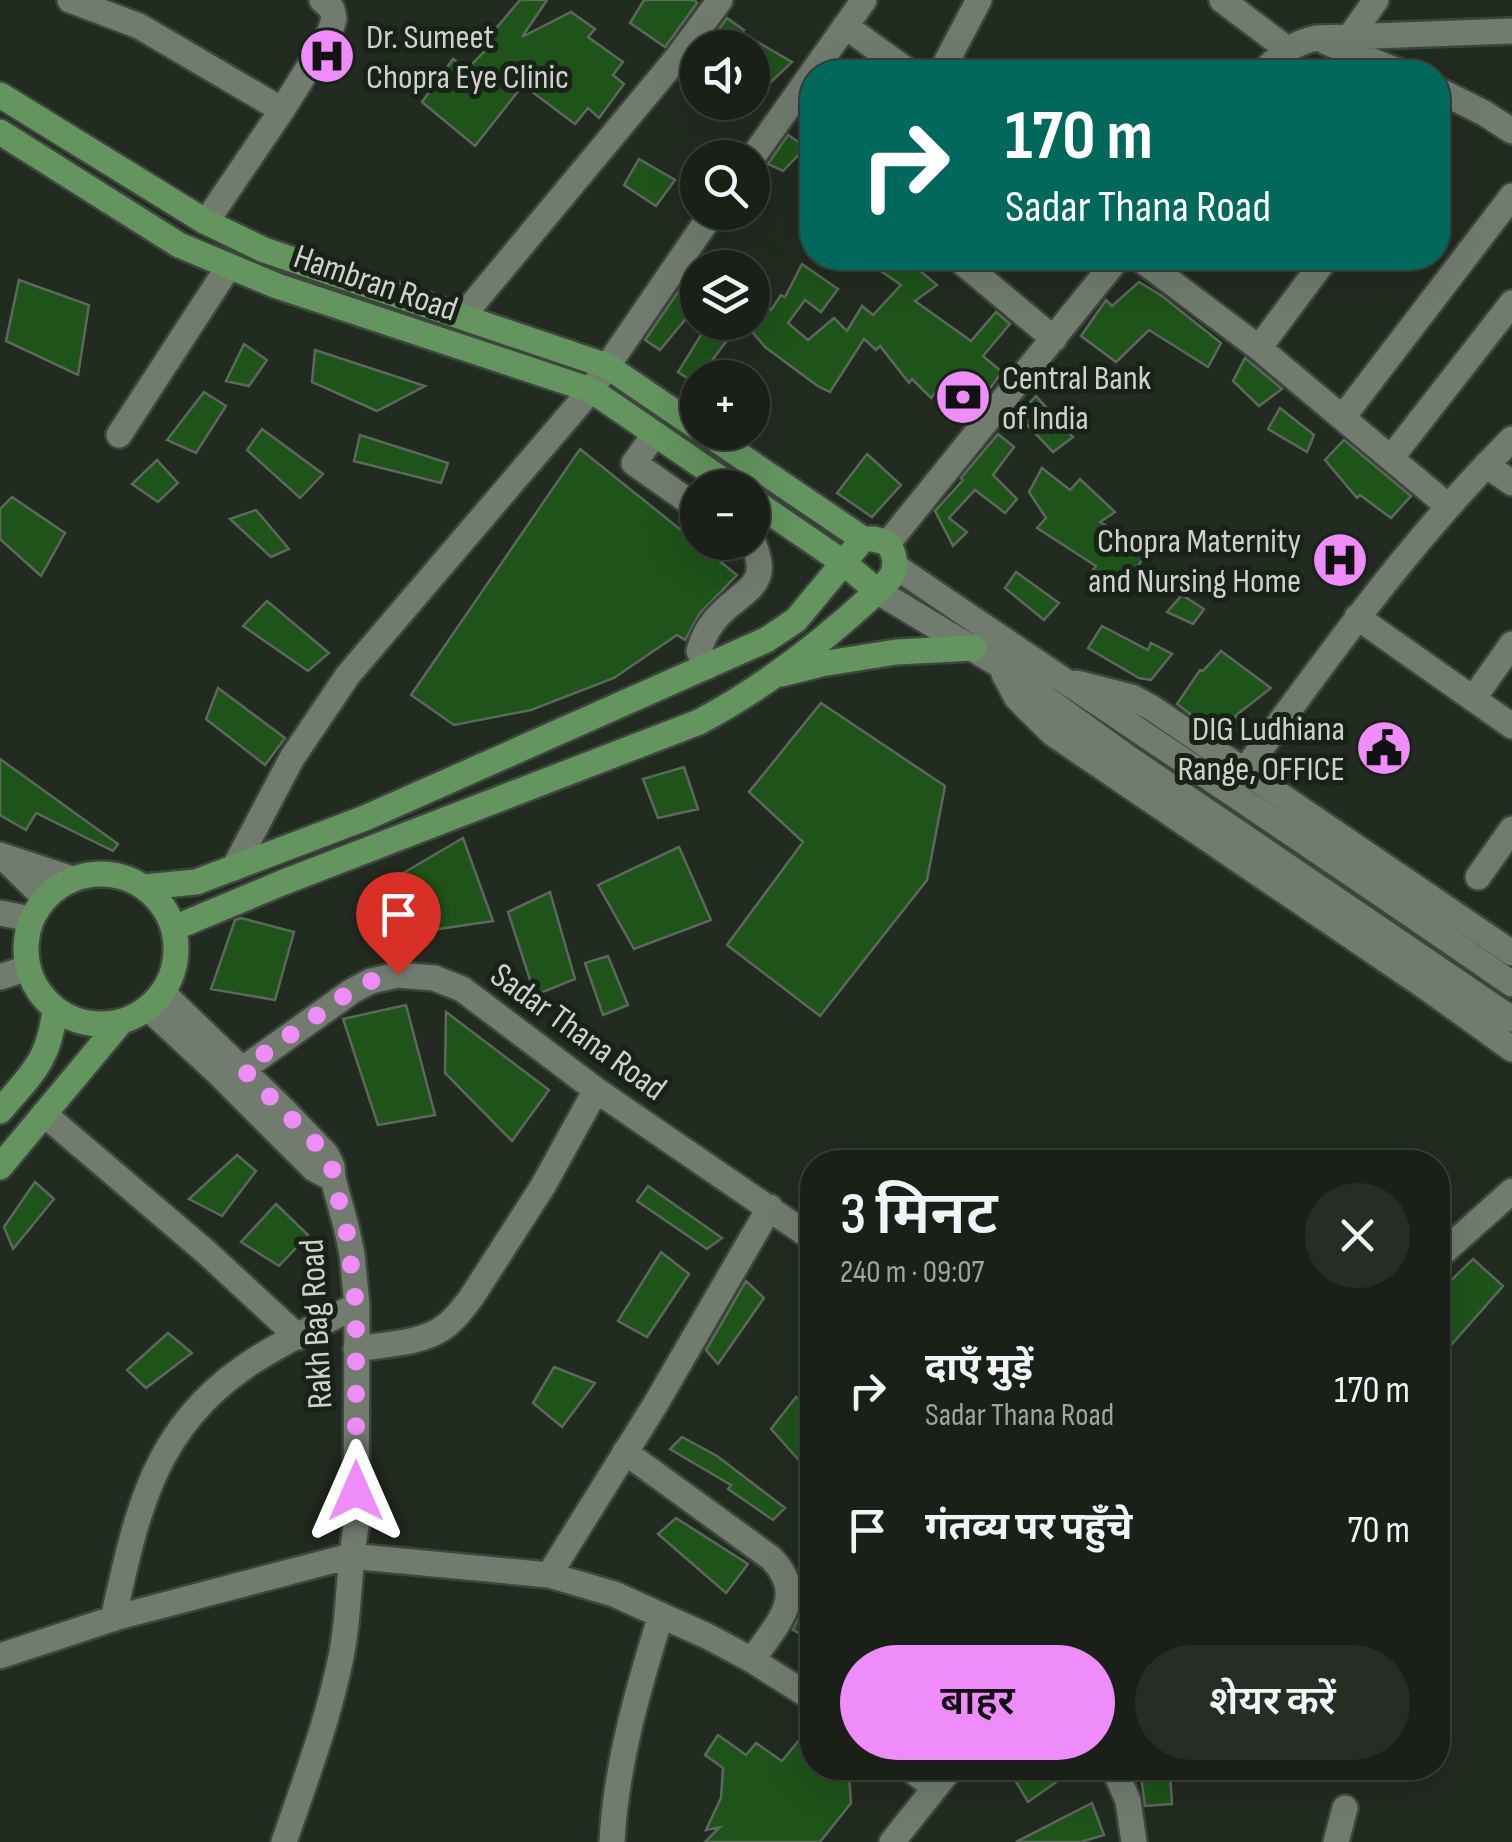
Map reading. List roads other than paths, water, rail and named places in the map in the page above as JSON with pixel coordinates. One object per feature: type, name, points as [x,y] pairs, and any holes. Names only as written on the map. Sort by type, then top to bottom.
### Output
[{"type":"main road","name":"Hambran Road","points":[[0,95],[206,222],[264,250],[607,366],[680,416]]},
{"type":"main road","name":"Hambran Road","points":[[0,132],[179,245],[277,286],[591,390],[708,470]]},
{"type":"main road","points":[[174,928],[699,722],[727,707],[820,640],[888,582],[882,549],[732,450]]},
{"type":"main road","points":[[770,512],[844,563],[877,591]]},
{"type":"main road","points":[[144,887],[196,882],[365,818],[766,640],[796,620],[844,563],[882,549]]},
{"type":"main road","points":[[770,676],[896,652],[974,648]]},
{"type":"main road","points":[[97,874],[122,876],[144,887],[162,904],[174,928],[177,953],[172,978],[156,1001],[141,1014],[120,1023],[98,1025],[55,1010],[38,991],[28,968],[26,944],[38,908],[73,879],[97,874]]},
{"type":"main road","points":[[0,1112],[40,1065],[52,1039],[55,1010]]},
{"type":"main road","points":[[0,1166],[120,1023]]},
{"type":"street","points":[[70,0],[140,26],[282,110]]},
{"type":"street","points":[[206,222],[332,28],[332,9],[322,0]]},
{"type":"street","points":[[462,317],[677,58],[720,0]]},
{"type":"street","points":[[821,60],[864,0]]},
{"type":"street","points":[[947,60],[979,0]]},
{"type":"street","points":[[1222,0],[1287,48]]},
{"type":"street","points":[[1349,38],[1376,0]]},
{"type":"street","points":[[845,26],[892,60]]},
{"type":"street","points":[[1276,60],[1287,48],[1316,38],[1512,31]]},
{"type":"street","points":[[1316,38],[1370,60]]},
{"type":"street","points":[[765,140],[800,90]]},
{"type":"street","points":[[1450,101],[1484,113],[1512,130]]},
{"type":"street","points":[[1342,417],[1512,196]]},
{"type":"street","points":[[234,868],[292,758],[348,675],[591,390],[701,230]]},
{"type":"street","points":[[119,435],[228,266]]},
{"type":"street","points":[[971,270],[1054,338]]},
{"type":"street","points":[[1108,270],[882,549],[1060,679],[1365,881],[1512,984]]},
{"type":"street","points":[[1155,270],[1260,348],[1448,506]]},
{"type":"street","points":[[1260,348],[1317,270]]},
{"type":"street","points":[[1391,458],[1512,303]]},
{"type":"street","points":[[655,434],[634,463],[680,495]]},
{"type":"street","points":[[1245,770],[1358,617],[1448,506],[1512,439]]},
{"type":"street","points":[[1486,465],[1512,483]]},
{"type":"street","points":[[706,667],[698,651],[704,634],[748,590],[758,576],[759,560]]},
{"type":"street","points":[[877,591],[998,664],[1124,755],[1512,1019]]},
{"type":"street","points":[[1358,617],[1512,726]]},
{"type":"street","points":[[1473,699],[1512,644]]},
{"type":"street","points":[[998,664],[1017,698],[1052,733],[1512,1049]]},
{"type":"street","points":[[1060,679],[1132,697],[1152,708],[1512,953]]},
{"type":"street","points":[[1478,877],[1512,830]]},
{"type":"street","points":[[0,855],[73,879]]},
{"type":"street","points":[[0,855],[38,908],[0,913]]},
{"type":"street","points":[[0,978],[28,968]]},
{"type":"street","name":"Sadar Thana Road","points":[[243,1069],[352,990],[398,974],[434,978],[462,989],[596,1090],[800,1229]]},
{"type":"street","points":[[156,1001],[215,1070],[314,1170],[333,1179]]},
{"type":"street","name":"Rakh Bag Road","points":[[156,1001],[243,1069],[326,1154],[346,1226],[356,1305],[356,1527],[350,1556],[347,1625],[314,1757],[280,1840]]},
{"type":"street","points":[[356,1349],[424,1337],[442,1329],[458,1315],[543,1186],[596,1090]]},
{"type":"street","points":[[44,1114],[206,1252],[298,1337]]},
{"type":"street","points":[[1450,1246],[1512,1191]]},
{"type":"street","points":[[550,1575],[655,1405],[770,1206]]},
{"type":"street","points":[[113,1619],[136,1521],[168,1447],[214,1390],[245,1366],[356,1305]]},
{"type":"street","points":[[625,1452],[771,1558],[784,1574],[790,1595],[787,1605],[752,1660]]},
{"type":"street","points":[[0,1656],[113,1619],[350,1556],[550,1575],[614,1594],[752,1660],[800,1690]]},
{"type":"street","points":[[612,1842],[634,1702],[661,1615]]},
{"type":"street","points":[[892,1842],[941,1780]]},
{"type":"street","points":[[1119,1780],[1128,1801],[1134,1842]]},
{"type":"street","points":[[1336,1842],[1344,1808]]},
{"type":"place","name":"Dr. Sumeet Chopra Eye Clinic","points":[[327,56]]},
{"type":"place","name":"Central Bank of India","points":[[963,397]]},
{"type":"place","name":"Chopra Maternity and Nursing Home","points":[[1340,560]]},
{"type":"place","name":"DIG Ludhiana Range, OFFICE","points":[[1384,748]]}]
